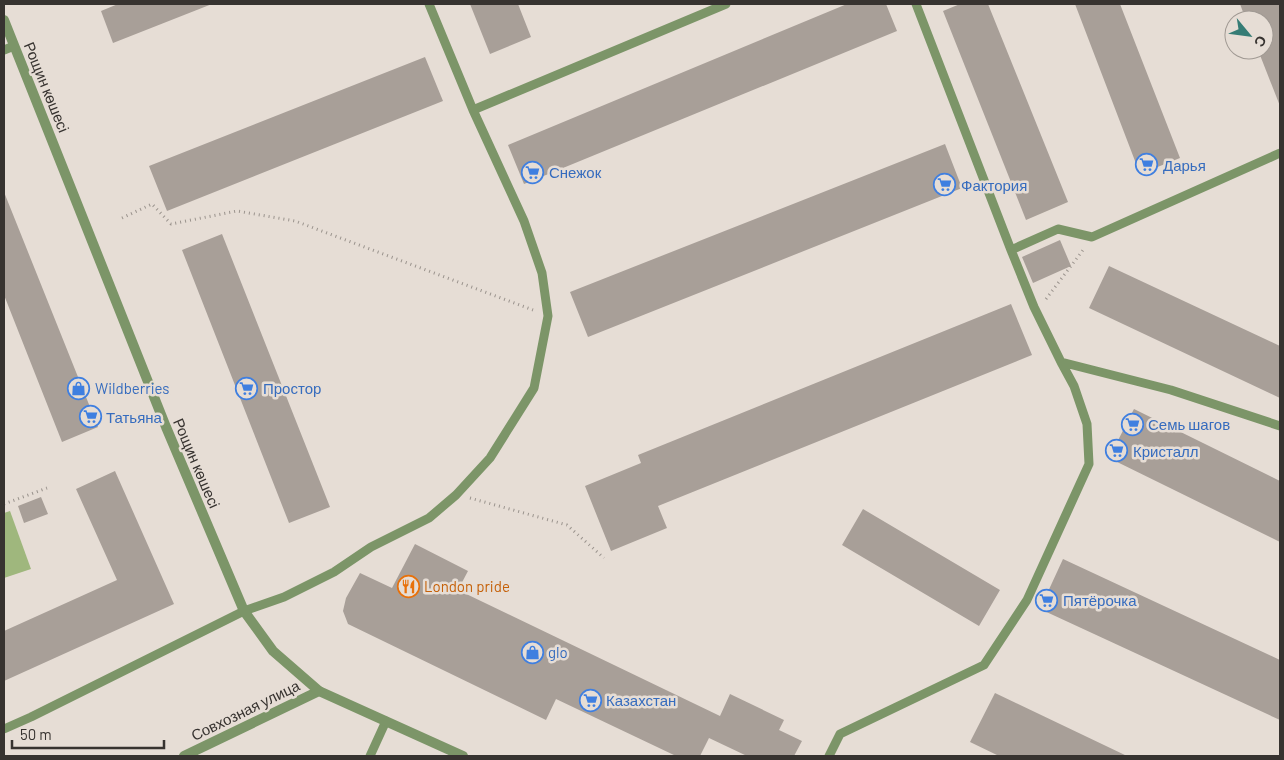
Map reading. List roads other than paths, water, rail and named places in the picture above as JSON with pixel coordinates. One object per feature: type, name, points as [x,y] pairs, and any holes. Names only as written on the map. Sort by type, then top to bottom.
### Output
[{"type":"street","name":"Рощин көшесі","points":[[4,20],[166,428],[244,611],[273,651],[319,691],[463,756]]},
{"type":"street","name":"Совхозная улица","points":[[184,756],[319,691]]},
{"type":"lane","points":[[4,729],[244,611],[284,597],[334,572],[371,547],[429,518],[456,494],[490,458],[534,388],[548,316],[542,273],[524,221],[473,110],[429,4]]},
{"type":"lane","points":[[473,110],[726,4]]},
{"type":"lane","points":[[829,756],[840,734],[984,666],[1027,600],[1089,464],[1088,424],[1074,386],[1034,306],[916,4]]},
{"type":"lane","points":[[4,50],[14,46]]},
{"type":"lane","points":[[1011,250],[1058,229],[1092,237],[1280,153]]},
{"type":"lane","points":[[1061,362],[1171,390],[1280,426]]},
{"type":"lane","points":[[370,756],[386,721]]},
{"type":"place","name":"Дарья","points":[[1147,165]]},
{"type":"place","name":"Снежок","points":[[533,172]]},
{"type":"place","name":"Фактория","points":[[945,185]]},
{"type":"place","name":"Wildberries","points":[[79,388]]},
{"type":"place","name":"Простор","points":[[247,388]]},
{"type":"place","name":"Татьяна","points":[[90,417]]},
{"type":"place","name":"Семь шагов","points":[[1132,424]]},
{"type":"place","name":"Кристалл","points":[[1117,451]]},
{"type":"place","name":"London pride","points":[[408,586]]},
{"type":"place","name":"Пятёрочка","points":[[1047,600]]},
{"type":"place","name":"glo","points":[[532,652]]},
{"type":"place","name":"Казахстан","points":[[590,700]]}]
